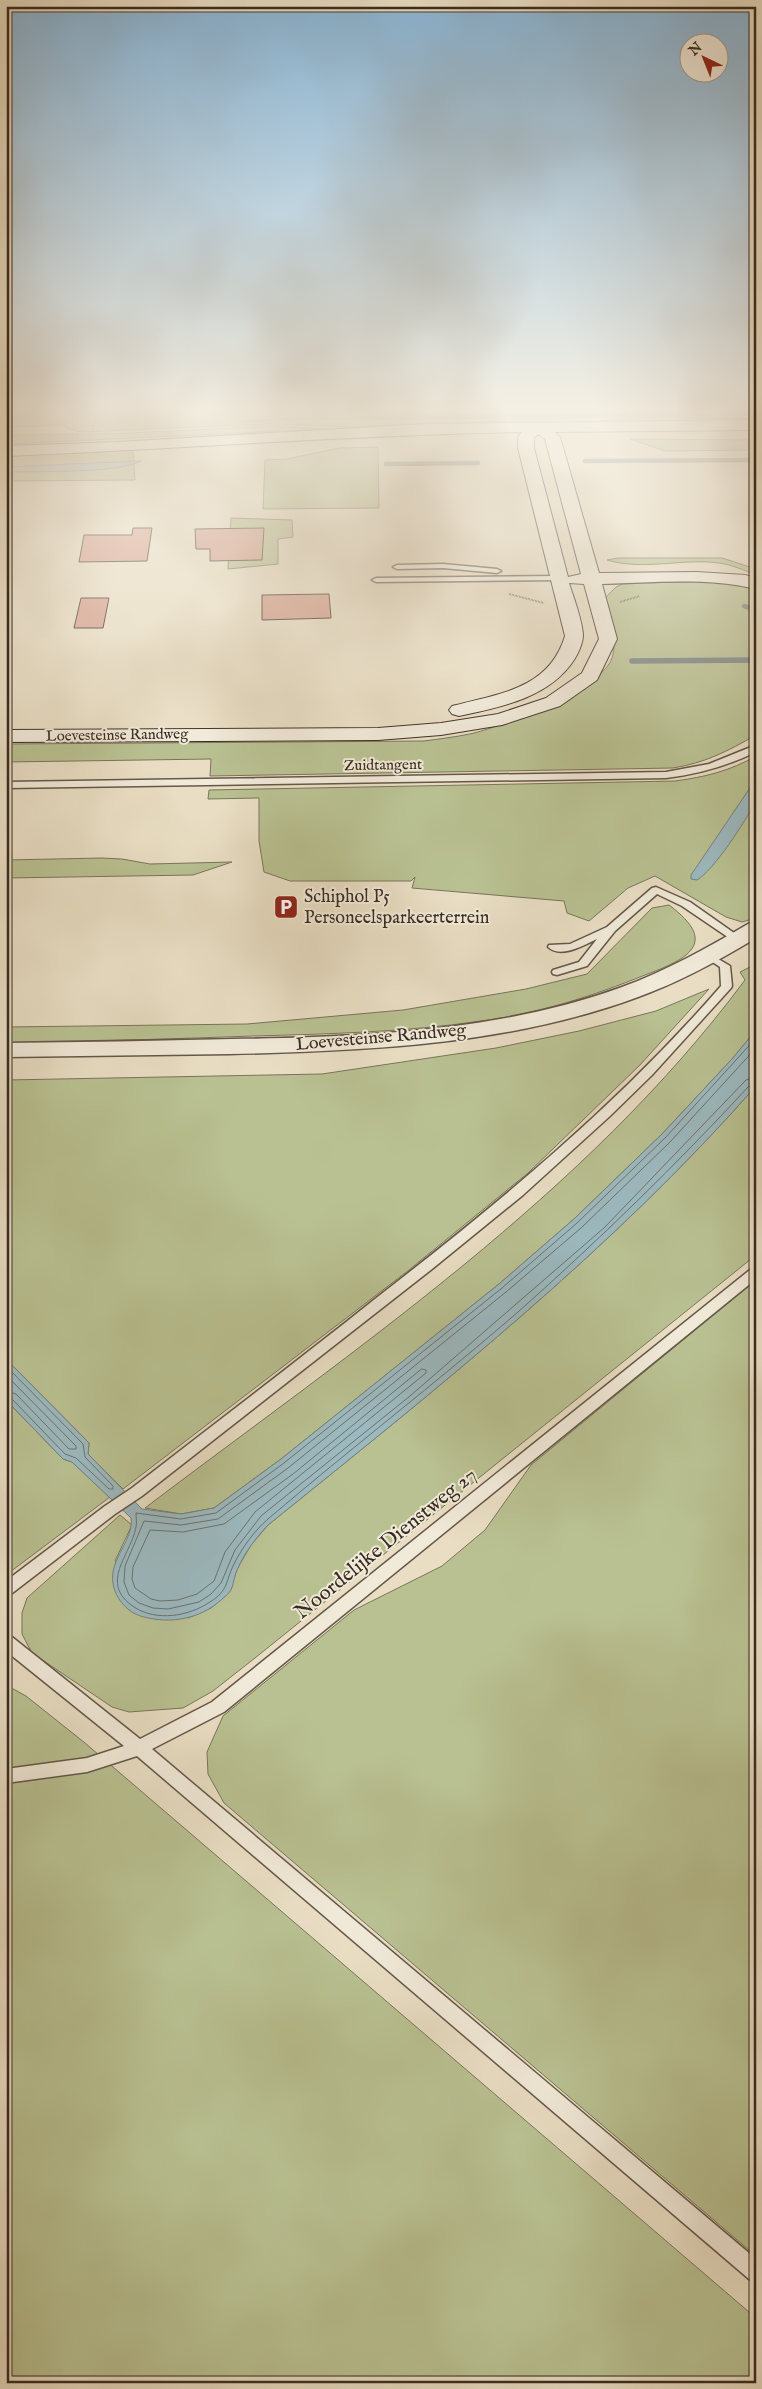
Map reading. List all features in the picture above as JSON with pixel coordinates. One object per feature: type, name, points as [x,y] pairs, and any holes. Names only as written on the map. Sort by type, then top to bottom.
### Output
[{"type":"street","name":"Loevesteinse Randweg","points":[[6,721],[414,715],[452,712],[489,704],[519,693],[542,682],[561,666],[568,656],[574,636],[545,522]]},
{"type":"street","name":"Loevesteinse Randweg","points":[[6,736],[413,733],[493,722],[528,712],[560,698],[587,681],[604,659],[608,639],[576,522]]},
{"type":"street","points":[[558,574],[696,578],[751,582]]},
{"type":"street","name":"Loevesteinse Randweg","points":[[6,1050],[343,1044],[460,1033],[573,1009],[656,982],[710,957],[748,935]]},
{"type":"lane","points":[[397,567],[443,566],[490,571],[558,574]]},
{"type":"lane","points":[[376,580],[558,574]]},
{"type":"lane","name":"Zuidtangent","points":[[6,785],[666,775],[691,773],[719,765],[756,748]]},
{"type":"lane","name":"Loevesteinse Randweg","points":[[611,929],[656,890],[748,935]]},
{"type":"lane","points":[[553,947],[572,947],[611,929]]},
{"type":"lane","points":[[557,972],[583,964],[611,929]]},
{"type":"lane","points":[[6,1590],[110,1510],[137,1492],[473,1230],[569,1149],[692,1027],[727,986],[725,966],[710,957]]},
{"type":"lane","name":"Noordelijke Dienstweg 27","points":[[6,1776],[87,1765],[139,1748],[218,1707],[756,1272]]},
{"type":"lane","points":[[6,1642],[139,1748],[756,2272]]},
{"type":"green space","points":[[231,522],[292,522],[293,537],[278,539],[278,564],[228,569]]},
{"type":"green space","points":[[618,558],[722,558],[756,569],[756,575],[719,563],[635,564],[607,560]]},
{"type":"green space","points":[[709,580],[756,589],[756,735],[706,760],[685,766],[673,768],[210,776],[211,759],[6,762],[6,744],[424,741],[470,734],[504,724],[549,705],[590,682],[604,670],[614,651],[612,628],[605,598],[616,587],[627,582]]},
{"type":"green space","points":[[756,756],[756,918],[742,922],[726,917],[655,876],[628,888],[589,921],[567,913],[564,901],[412,888],[415,877],[411,881],[290,881],[264,872],[259,841],[259,798],[208,799],[209,790],[675,781],[717,773],[737,766]]},
{"type":"green space","points":[[102,858],[150,864],[232,862],[193,875],[6,878],[6,860]]},
{"type":"green space","points":[[669,905],[684,918],[693,930],[695,940],[692,948],[685,956],[660,969],[605,990],[523,1014],[453,1025],[367,1032],[6,1044],[6,1027],[247,1024],[403,1010],[526,989],[587,974],[652,908]]},
{"type":"green space","points":[[756,964],[756,1030],[732,1059],[662,1134],[574,1219],[499,1284],[281,1459],[214,1508],[181,1514],[145,1508],[385,1327],[464,1265],[540,1199],[613,1131],[682,1058],[745,980],[740,972]]},
{"type":"green space","points":[[709,989],[640,1065],[528,1173],[409,1270],[123,1489],[88,1454],[89,1443],[6,1359],[6,1080],[322,1074],[496,1048],[579,1031],[656,1011]]},
{"type":"green space","points":[[756,1086],[756,1255],[213,1691],[183,1708],[129,1712],[112,1707],[32,1653],[22,1634],[22,1613],[27,1598],[120,1515],[132,1525],[115,1561],[188,1618],[211,1608],[230,1591],[237,1569],[251,1545],[268,1525],[522,1316],[643,1205]]},
{"type":"green space","points":[[756,1280],[756,2256],[224,1803],[208,1774],[207,1752],[223,1716],[354,1610],[442,1566],[485,1530],[531,1465]]},
{"type":"green space","points":[[6,1400],[63,1459],[72,1462],[110,1497],[6,1575]]},
{"type":"green space","points":[[6,1685],[26,1696],[85,1743],[756,2318],[756,2383],[6,2383]]},
{"type":"water","points":[[756,779],[756,800],[737,833],[704,875],[697,880],[691,879],[691,875]]},
{"type":"water","points":[[756,1030],[756,1086],[700,1147],[643,1205],[522,1316],[268,1525],[244,1556],[231,1590],[226,1596],[203,1612],[174,1620],[144,1617],[133,1613],[124,1605],[114,1589],[113,1574],[129,1534],[131,1518],[72,1462],[63,1459],[6,1400],[6,1359],[89,1443],[88,1454],[142,1509],[181,1514],[214,1508],[281,1459],[499,1284],[574,1219],[662,1134],[732,1059]]},
{"type":"building","points":[[133,528],[152,528],[147,561],[79,562],[84,535],[132,535]]},
{"type":"building","points":[[264,528],[262,560],[210,561],[210,549],[196,549],[195,529]]},
{"type":"building","points":[[329,594],[331,618],[262,620],[262,595]]},
{"type":"building","points":[[81,598],[109,598],[103,628],[74,628]]},
{"type":"waterway","points":[[744,606],[756,610]]},
{"type":"waterway","points":[[632,661],[756,660]]},
{"type":"place","name":"Schiphol P5 Personeelsparkeerterrein","points":[[286,907]]}]
